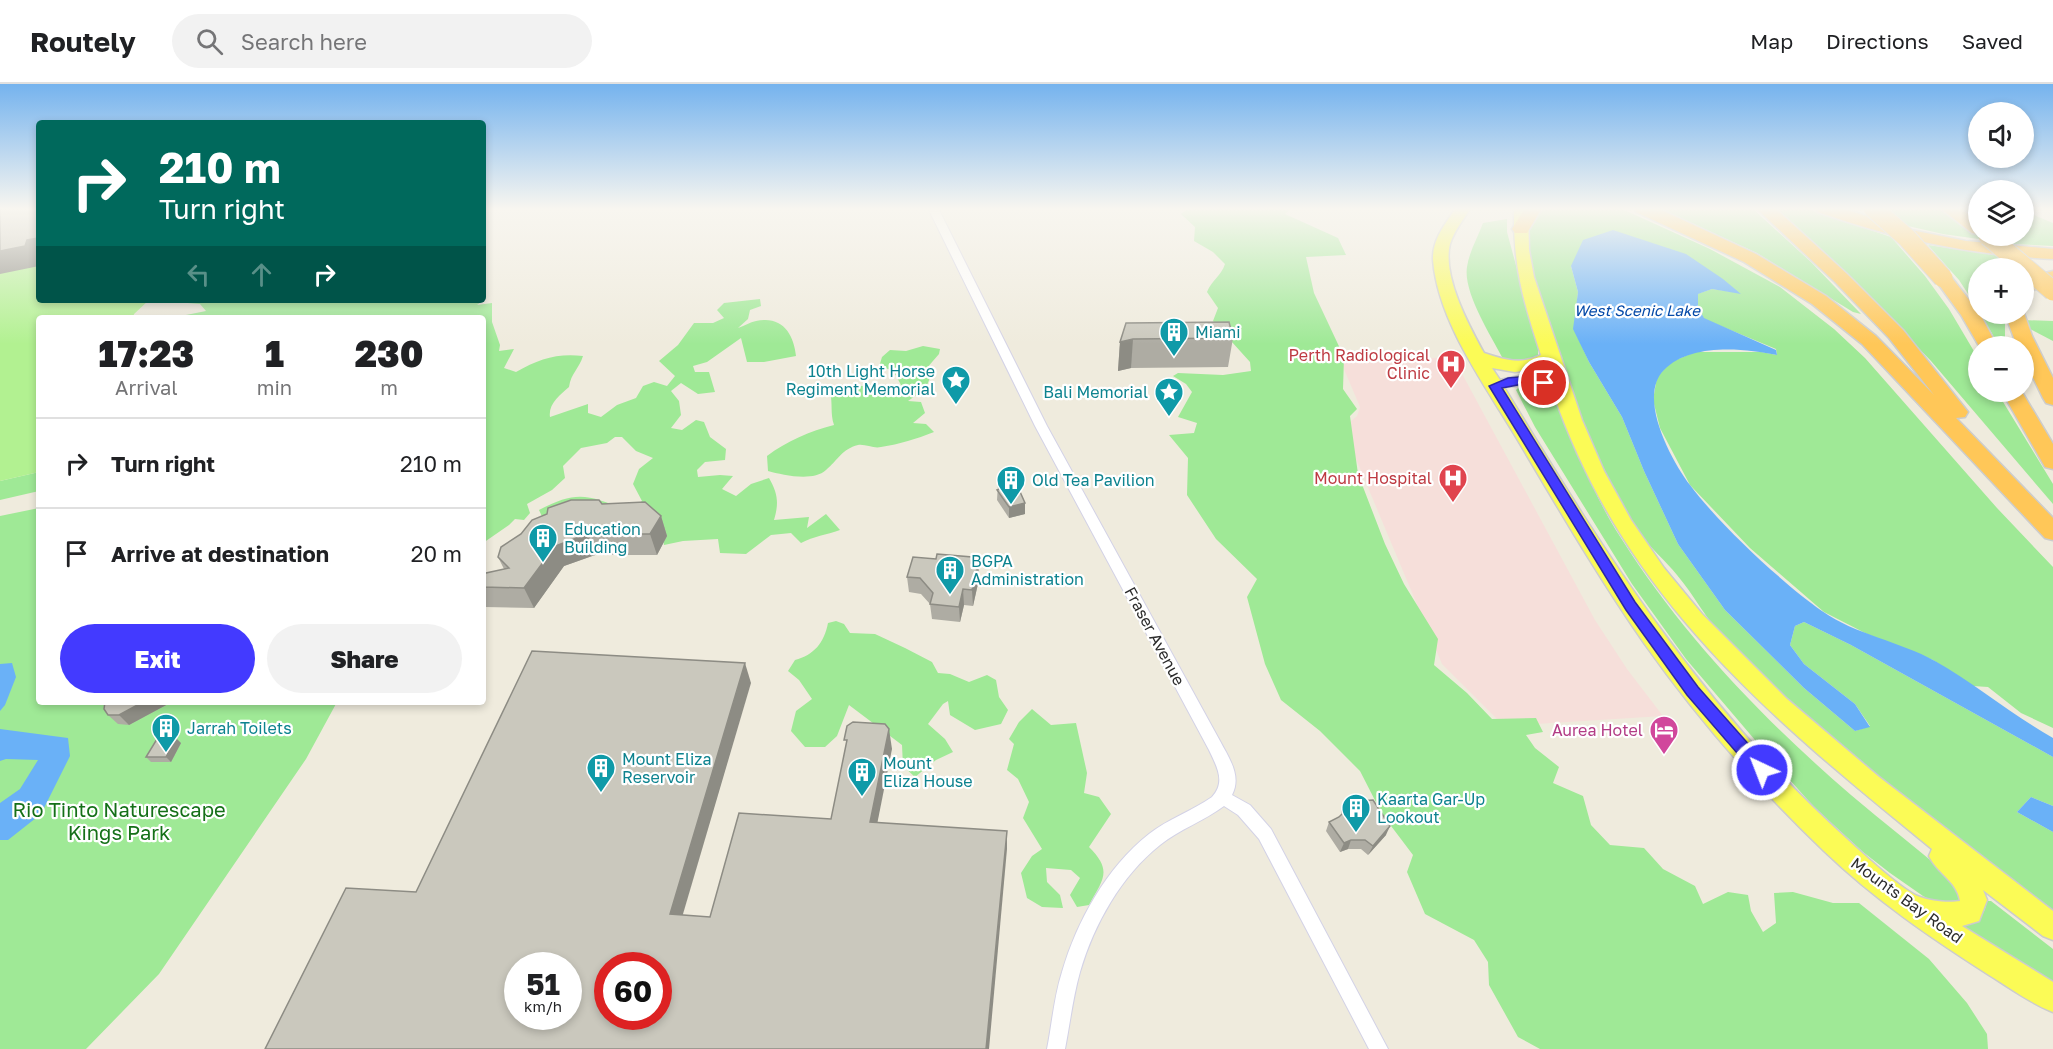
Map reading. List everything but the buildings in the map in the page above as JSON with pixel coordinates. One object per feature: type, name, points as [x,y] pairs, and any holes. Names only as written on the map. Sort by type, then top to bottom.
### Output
[{"type":"highway","points":[[1738,253],[1819,300],[1869,340],[2050,529]]},
{"type":"highway","points":[[1814,253],[1896,334],[2050,529]]},
{"type":"highway","points":[[1921,253],[1970,314],[1982,336]]},
{"type":"highway","points":[[2010,253],[2053,291]]},
{"type":"highway","points":[[2034,283],[2053,276]]},
{"type":"highway","points":[[2018,324],[2053,398]]},
{"type":"highway","points":[[2018,402],[2053,462]]},
{"type":"main road","name":"Mounts Bay Road","points":[[1441,253],[1441,261],[1450,300],[1495,386],[1630,606],[1693,691],[1748,756],[1831,841],[1867,874],[1913,908],[2053,998]]},
{"type":"main road","points":[[1522,253],[1528,291],[1562,392],[1593,470],[1639,548],[1691,616],[1726,655],[1777,705],[1844,764],[2053,927]]},
{"type":"main road","points":[[1479,357],[1501,366],[1522,368],[1535,366],[1551,357]]},
{"type":"main road","points":[[1495,386],[1528,379],[1562,392]]},
{"type":"main road","points":[[1901,809],[1906,823],[1916,835],[1955,866],[1969,885],[1974,900],[1969,912],[1954,915],[1913,908]]},
{"type":"street","name":"Fraser Avenue","points":[[955,253],[1041,426],[1226,767],[1229,779],[1222,797]]},
{"type":"street","points":[[1056,1049],[1071,972],[1096,911],[1141,851],[1172,827],[1210,807],[1222,797],[1244,810],[1265,834],[1379,1049]]},
{"type":"shaded area","name":"Mount Hospital","points":[[1453,357],[1595,620],[1627,669],[1663,716],[1504,726],[1442,664],[1343,428],[1357,416],[1360,407],[1341,362]]},
{"type":"green space","points":[[0,253],[36,253],[36,303],[146,303],[134,315],[36,315],[36,473],[0,481]]},
{"type":"green space","points":[[1214,253],[1345,253],[1346,255],[1306,257],[1314,293],[1344,357],[1343,389],[1357,409],[1350,416],[1358,474],[1385,544],[1404,584],[1438,639],[1434,665],[1467,693],[1492,719],[1536,718],[1543,732],[1526,735],[1535,748],[1559,767],[1553,783],[1583,796],[1591,825],[1610,845],[1644,848],[1663,869],[1695,886],[1703,904],[1728,892],[1748,895],[1751,911],[1763,932],[1776,923],[1774,893],[1793,892],[1833,903],[1859,903],[1929,959],[1967,1003],[1987,1034],[1988,1049],[1540,1049],[1518,1037],[1489,985],[1488,962],[1474,940],[1425,914],[1407,872],[1413,855],[1382,814],[1360,771],[1320,731],[1281,700],[1265,664],[1247,597],[1257,579],[1216,539],[1187,495],[1188,458],[1169,435],[1194,433],[1197,423],[1178,417],[1192,392],[1186,384],[1173,376],[1178,373],[1223,375],[1251,371],[1250,362],[1213,321],[1218,308],[1207,292],[1225,264]]},
{"type":"green space","points":[[1471,253],[1513,253],[1538,347],[1538,355],[1532,362],[1510,362],[1502,357],[1478,313],[1469,288],[1467,267]]},
{"type":"green space","points":[[1528,253],[1717,253],[1780,287],[1834,329],[1865,358],[1997,508],[2053,567],[2053,728],[2021,713],[1988,687],[1973,686],[1933,660],[1867,634],[1824,612],[1750,548],[1690,485],[1660,428],[1653,400],[1657,377],[1671,362],[1695,352],[1761,352],[1777,355],[1776,349],[1704,319],[1698,307],[1697,294],[1712,289],[1740,293],[1571,266],[1578,292],[1574,329],[1589,362],[1622,417],[1678,544],[1725,610],[1804,688],[1855,731],[1870,726],[1855,704],[1804,664],[1790,645],[1795,626],[1804,622],[1851,645],[2053,757],[2053,806],[2031,797],[2017,812],[2053,832],[2053,924],[1883,788],[1800,716],[1718,631],[1673,570],[1648,544],[1611,482],[1586,428],[1537,291]]},
{"type":"green space","points":[[1757,253],[1801,253],[1861,314],[1853,312]]},
{"type":"green space","points":[[1819,253],[1905,253],[1949,309],[1968,341],[1968,402],[2003,402],[2053,484],[2053,504],[1931,361],[1878,306]]},
{"type":"green space","points":[[1935,253],[1981,253],[2003,258],[1968,258],[1968,294]]},
{"type":"green space","points":[[760,299],[761,306],[750,310],[748,319],[738,328],[765,320],[780,324],[793,340],[796,356],[764,362],[747,362],[741,338],[707,362],[693,366],[695,372],[709,372],[715,392],[698,394],[681,383],[671,391],[679,401],[681,415],[671,428],[682,430],[696,420],[704,422],[710,437],[726,449],[725,460],[705,462],[697,470],[698,477],[733,476],[722,489],[736,496],[751,484],[769,478],[777,499],[774,520],[809,517],[807,528],[826,514],[840,530],[801,543],[791,533],[771,535],[746,554],[720,553],[718,539],[683,541],[664,545],[661,529],[545,523],[539,510],[564,499],[584,497],[629,511],[642,501],[633,484],[639,469],[653,458],[636,451],[622,437],[615,437],[607,443],[581,448],[563,466],[565,478],[552,490],[527,504],[530,513],[524,520],[515,519],[486,541],[486,315],[186,315],[206,311],[200,304],[188,303],[480,303],[477,305],[492,303],[492,322],[500,345],[499,351],[514,349],[504,368],[516,372],[548,358],[565,355],[583,356],[571,378],[569,387],[553,404],[550,417],[588,404],[588,413],[601,417],[617,405],[636,398],[643,386],[654,382],[667,386],[675,376],[659,361],[678,345],[694,323],[713,323],[724,318],[717,310],[724,303]]},
{"type":"green space","points":[[2034,320],[2053,321],[2053,341],[2030,329],[2026,324],[2034,324]]},
{"type":"green space","points":[[1987,324],[2005,324],[2005,336],[1993,336]]},
{"type":"green space","points":[[923,346],[940,349],[939,354],[926,369],[912,368],[919,376],[931,375],[926,388],[908,401],[921,402],[925,413],[913,423],[926,424],[934,432],[888,446],[858,445],[844,452],[826,470],[814,476],[806,477],[768,471],[767,456],[799,437],[834,425],[830,392],[854,386],[895,391],[901,385],[893,370],[879,367],[882,357],[890,350],[906,351]]},
{"type":"green space","points":[[1532,384],[1549,390],[1556,398],[1585,470],[1611,522],[1645,574],[1698,642],[1757,707],[1819,767],[1950,877],[1960,889],[1960,900],[1947,905],[1938,904],[1923,896],[1863,852],[1814,807],[1686,659],[1632,584],[1535,427],[1516,390],[1521,385]]},
{"type":"green space","points":[[36,473],[36,492],[0,500],[0,481]]},
{"type":"green space","name":"Rio Tinto Naturescape Kings Park","points":[[36,509],[36,705],[335,705],[306,759],[159,974],[86,1049],[0,1049],[0,516]]},
{"type":"green space","points":[[836,621],[844,624],[850,633],[875,634],[905,648],[932,662],[938,673],[950,674],[969,682],[987,675],[996,680],[999,697],[1008,710],[1001,724],[975,730],[950,715],[948,701],[943,704],[928,724],[945,739],[953,752],[936,760],[915,777],[903,766],[902,745],[849,705],[837,736],[825,747],[805,747],[791,731],[796,711],[812,699],[799,680],[788,671],[795,660],[808,655],[817,647],[824,637],[828,623]]},
{"type":"green space","points":[[1032,709],[1051,725],[1076,723],[1087,773],[1084,793],[1099,797],[1111,814],[1089,847],[1101,863],[1103,875],[1089,905],[1077,907],[1070,895],[1080,878],[1071,870],[1046,868],[1047,882],[1060,895],[1063,908],[1042,907],[1027,898],[1021,873],[1032,856],[1042,849],[1023,818],[1029,802],[1018,779],[1007,770],[1014,744],[1009,739],[1019,722]]},
{"type":"green space","points":[[1987,901],[1991,901],[2053,949],[2053,990],[1958,928],[1978,919],[1984,912]]},
{"type":"water","name":"West Scenic Lake","points":[[1577,253],[1683,253],[1723,279],[1741,294],[1712,289],[1698,294],[1698,307],[1704,318],[1776,350],[1777,355],[1733,350],[1702,352],[1675,361],[1664,370],[1657,382],[1654,396],[1655,412],[1666,445],[1682,474],[1703,501],[1752,552],[1788,585],[1822,611],[1849,626],[1921,654],[1950,670],[2053,738],[2053,757],[1851,645],[1804,622],[1795,626],[1790,645],[1804,664],[1855,704],[1870,727],[1855,731],[1804,688],[1725,610],[1678,544],[1622,417],[1589,362],[1573,329],[1578,292],[1571,266]]},
{"type":"water","points":[[12,663],[16,677],[5,705],[0,711],[0,664]]},
{"type":"water","points":[[0,729],[68,738],[70,756],[41,814],[8,840],[0,840],[0,803],[20,789],[38,760],[6,759],[0,761]]},
{"type":"water","points":[[2031,797],[2053,806],[2053,832],[2017,812]]},
{"type":"place","name":"Miami","points":[[1174,358]]},
{"type":"place","name":"Perth Radiological Clinic","points":[[1451,390]]},
{"type":"place","name":"10th Light Horse Regiment Memorial","points":[[956,406]]},
{"type":"place","name":"Bali Memorial","points":[[1169,418]]},
{"type":"place","name":"Mount Hospital","points":[[1453,504]]},
{"type":"place","name":"Old Tea Pavilion","points":[[1011,506]]},
{"type":"place","name":"Education Building","points":[[543,564]]},
{"type":"place","name":"BGPA Administration","points":[[950,596]]},
{"type":"place","name":"Jarrah Toilets","points":[[166,754]]},
{"type":"place","name":"Aurea Hotel","points":[[1664,756]]},
{"type":"place","name":"Mount Eliza Reservoir","points":[[601,794]]},
{"type":"place","name":"Mount Eliza House","points":[[862,798]]},
{"type":"place","name":"Kaarta Gar-Up Lookout","points":[[1356,834]]},
{"type":"route","points":[[1544,383],[1528,379],[1495,386],[1630,606],[1693,691],[1762,770]]}]
